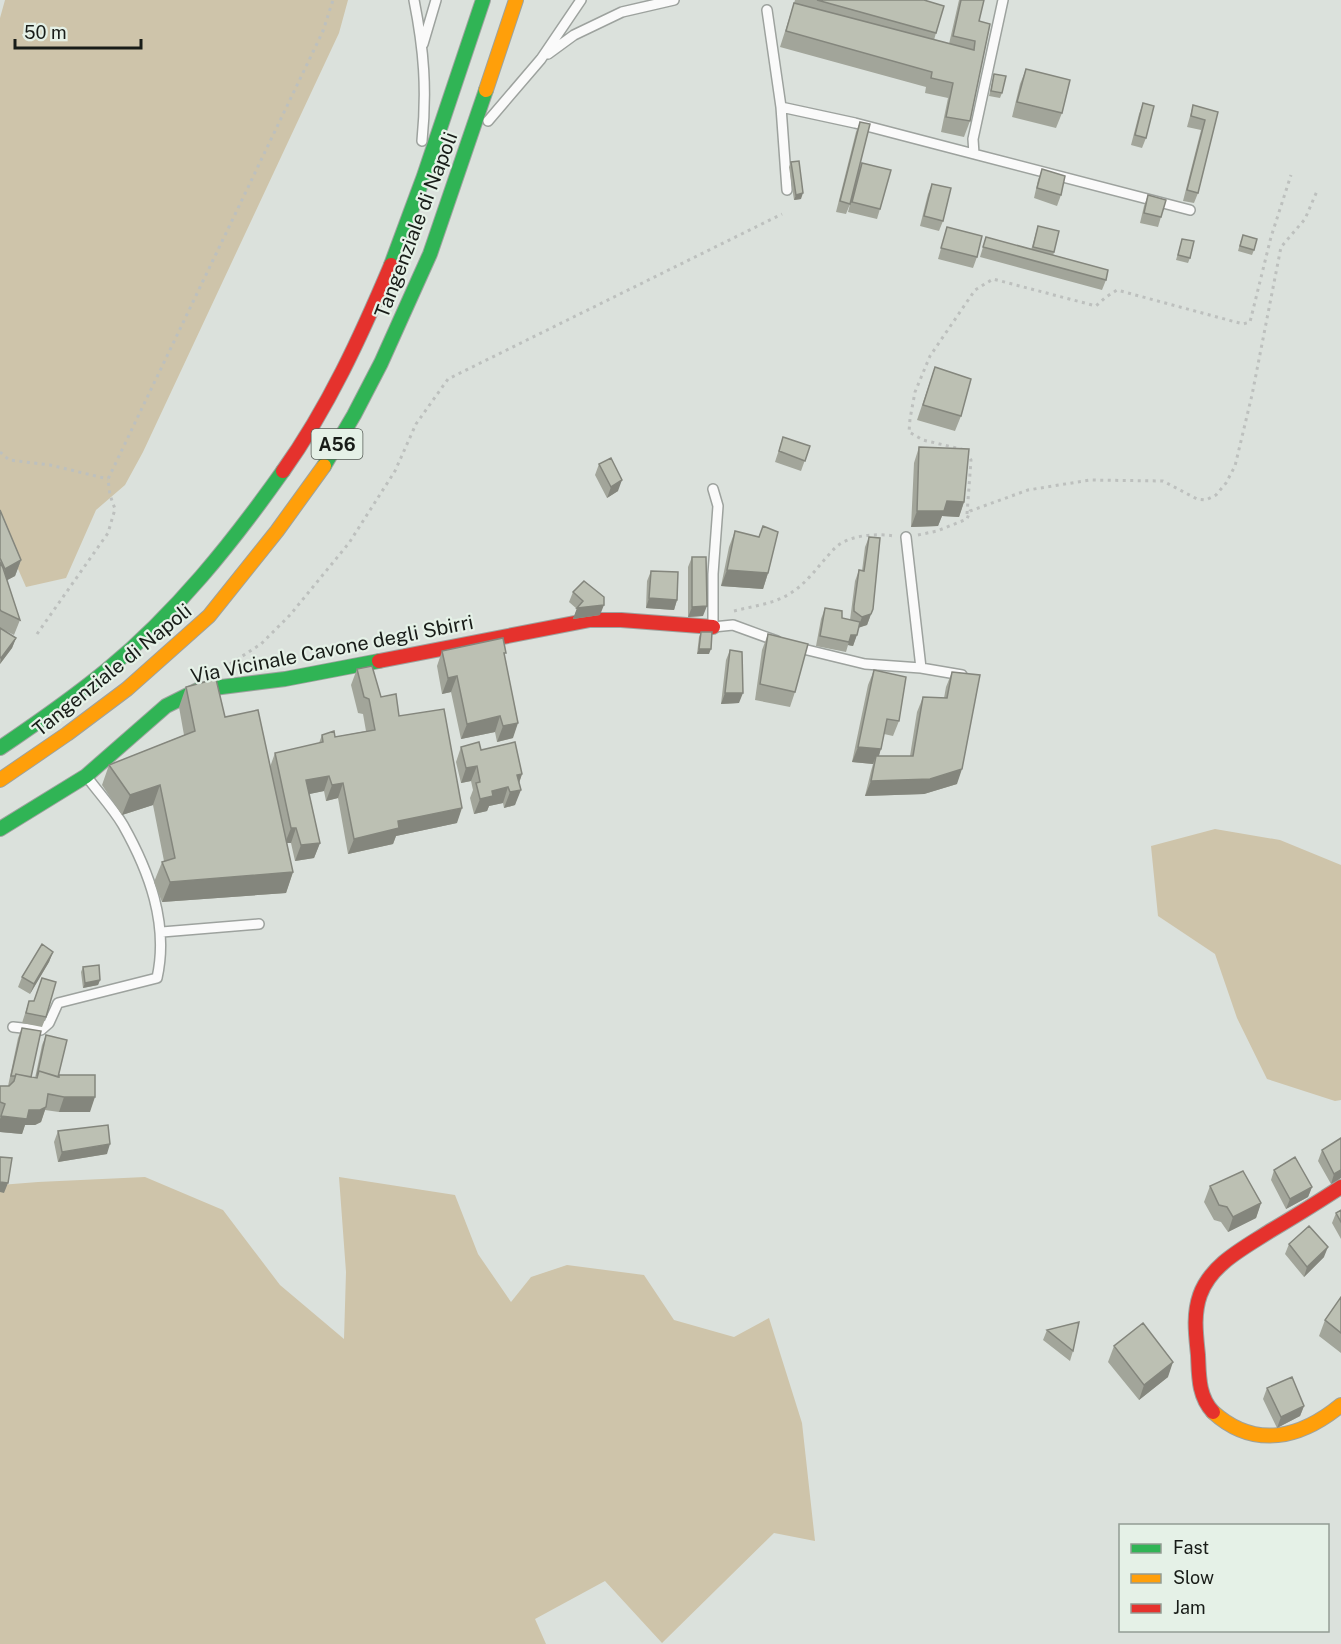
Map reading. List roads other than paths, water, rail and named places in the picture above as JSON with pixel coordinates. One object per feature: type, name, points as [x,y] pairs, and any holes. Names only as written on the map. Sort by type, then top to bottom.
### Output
[{"type":"main road","name":"Tangenziale di Napoli","points":[[0,748],[31,729],[85,689],[166,616],[213,566],[251,519],[325,403],[354,348],[417,198],[483,0]]},
{"type":"main road","name":"Tangenziale di Napoli","points":[[0,780],[67,734],[118,695],[209,616],[277,531],[327,462],[381,363],[430,255],[516,0]]},
{"type":"main road","name":"Via Vicinale Cavone degli Sbirri","points":[[0,829],[86,776],[166,706],[198,690],[285,679],[590,620],[713,627]]},
{"type":"main road","points":[[1341,1187],[1236,1253],[1210,1276],[1196,1303],[1203,1397],[1209,1408],[1229,1425],[1248,1433],[1269,1436],[1284,1435],[1313,1426],[1341,1405]]},
{"type":"lane","points":[[414,0],[423,45],[425,107],[417,198]]},
{"type":"lane","points":[[423,45],[436,0]]},
{"type":"lane","points":[[469,143],[541,59],[581,0]]},
{"type":"lane","points":[[541,59],[574,35],[622,12],[674,0]]},
{"type":"lane","points":[[974,154],[973,139],[1003,0]]},
{"type":"lane","points":[[767,10],[781,107],[787,190]]},
{"type":"lane","points":[[781,107],[855,123],[1190,210]]},
{"type":"lane","points":[[713,489],[718,506],[713,574],[713,627],[733,625],[796,648],[865,664],[921,668],[964,675]]},
{"type":"lane","points":[[906,537],[921,668]]},
{"type":"lane","points":[[13,1027],[41,1030],[49,1023],[58,1003],[157,978],[162,958],[162,932],[152,890],[126,831],[86,776]]},
{"type":"lane","points":[[162,932],[259,924]]}]
